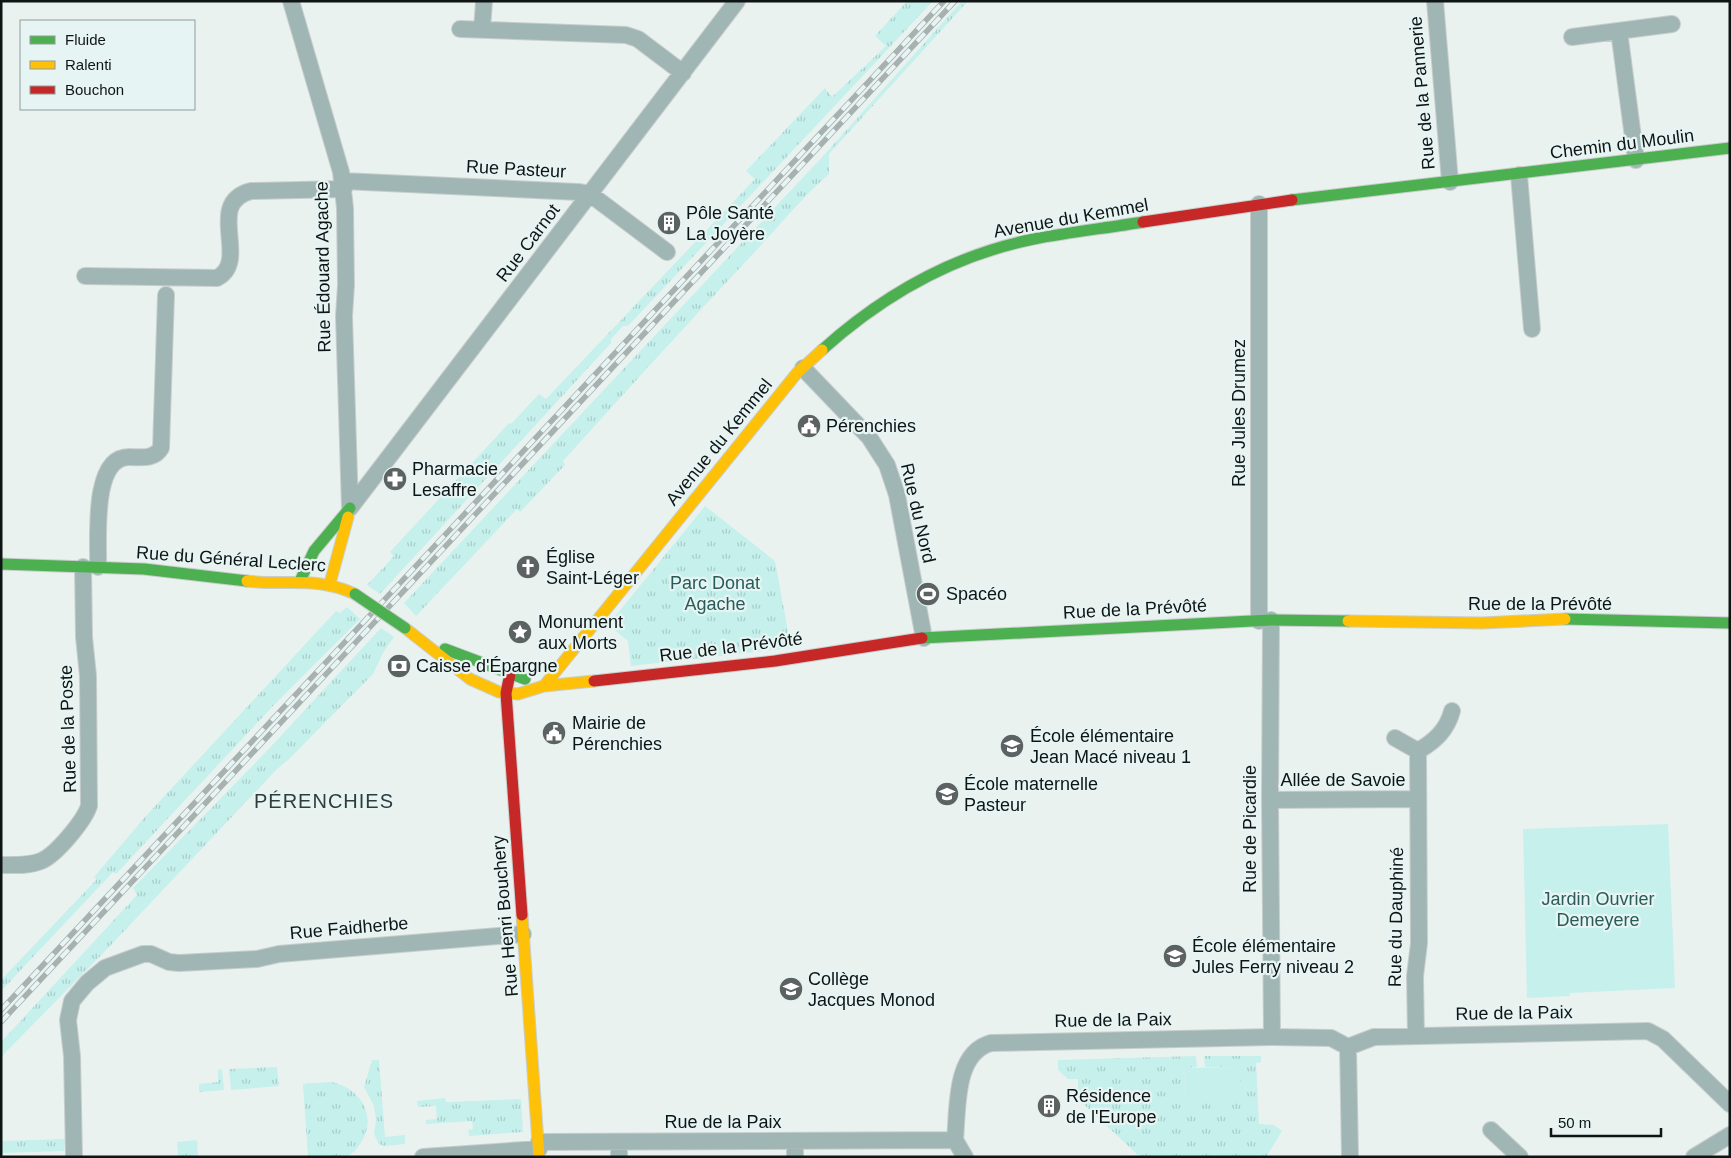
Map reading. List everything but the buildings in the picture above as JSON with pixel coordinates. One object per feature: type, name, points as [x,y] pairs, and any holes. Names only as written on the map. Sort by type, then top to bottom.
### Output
[{"type":"street","name":"Rue Édouard Agache","points":[[291,1],[343,185],[346,285],[344,335],[350,508]]},
{"type":"street","points":[[482,30],[484,1]]},
{"type":"street","name":"Rue Carnot","points":[[300,581],[302,570],[312,555],[350,508],[737,1]]},
{"type":"street","name":"Rue de la Pannerie","points":[[1435,1],[1450,182]]},
{"type":"street","points":[[1572,36],[1672,24]]},
{"type":"street","points":[[460,30],[626,35],[638,39],[683,73]]},
{"type":"street","points":[[1619,31],[1636,160]]},
{"type":"street","name":"Chemin du Moulin","points":[[1519,175],[1730,148]]},
{"type":"street","points":[[1519,175],[1532,329]]},
{"type":"street","name":"Avenue du Kemmel","points":[[544,686],[803,368],[844,330],[882,302],[917,281],[968,257],[1034,239],[1259,204],[1519,175]]},
{"type":"street","name":"Rue Pasteur","points":[[85,276],[217,278],[225,273],[230,265],[229,219],[231,206],[237,197],[251,191],[343,185],[561,190],[590,194],[667,252]]},
{"type":"street","name":"Rue Jules Drumez","points":[[1259,204],[1265,621]]},
{"type":"street","name":"Rue de la Poste","points":[[1,865],[28,864],[48,857],[81,822],[90,806],[88,676],[84,637],[101,492],[106,472],[120,458],[149,457],[161,448],[166,296]]},
{"type":"street","name":"Rue du Nord","points":[[803,368],[869,437],[887,465],[897,495],[924,638]]},
{"type":"street","name":"Rue Carnot","points":[[330,583],[350,508]]},
{"type":"street","name":"Rue du Général Leclerc","points":[[1,564],[144,569],[265,583],[300,581],[330,583],[355,594],[409,631]]},
{"type":"street","name":"Rue de la Prévôté","points":[[506,693],[527,692],[544,686],[775,661],[883,642],[924,638],[1265,621],[1482,623],[1533,619],[1730,623]]},
{"type":"street","name":"Rue de Picardie","points":[[1265,621],[1270,800],[1272,1037]]},
{"type":"street","points":[[409,631],[452,652],[544,686]]},
{"type":"street","points":[[409,631],[484,687],[506,693]]},
{"type":"street","name":"Rue Henri Bouchery","points":[[510,674],[506,693],[539,1149]]},
{"type":"street","points":[[1395,738],[1418,751],[1432,742],[1444,730],[1452,711]]},
{"type":"street","name":"Rue du Dauphiné","points":[[1416,1036],[1415,976],[1419,944],[1418,751]]},
{"type":"street","name":"Allée de Savoie","points":[[1270,800],[1417,799]]},
{"type":"street","name":"Rue Faidherbe","points":[[74,1155],[72,1056],[68,1020],[72,1001],[86,983],[113,964],[147,954],[169,962],[179,963],[222,959],[257,959],[279,954],[523,934]]},
{"type":"street","name":"Rue de la Paix","points":[[423,1157],[539,1149],[795,1149],[954,1140],[965,1068],[972,1054],[986,1044],[1272,1037],[1331,1038],[1348,1047],[1374,1037],[1648,1031],[1663,1039],[1730,1104]]},
{"type":"street","points":[[1348,1047],[1350,1157]]},
{"type":"street","points":[[1491,1130],[1520,1157]]},
{"type":"street","points":[[1694,1157],[1730,1135]]},
{"type":"street","points":[[954,1140],[965,1157]]},
{"type":"green space","points":[[907,1],[933,1],[628,326],[623,326],[611,339],[611,343],[380,594],[367,585],[394,556],[390,552],[509,423],[511,424],[539,394],[546,399],[755,179],[746,171],[825,88],[832,97],[886,46],[875,36]]},
{"type":"green space","points":[[962,1],[968,1],[829,154],[829,174],[798,204],[610,409],[563,461],[565,465],[520,512],[517,509],[416,616],[404,603],[825,154]]},
{"type":"green space","name":"Parc Donat Agache","points":[[705,506],[775,561],[791,648],[631,666],[628,641],[608,625]]},
{"type":"green space","points":[[347,607],[360,619],[273,706],[116,874],[113,872],[1,991],[1,980],[97,879],[94,877],[145,817],[336,611],[340,613]]},
{"type":"green space","points":[[381,628],[394,637],[384,651],[373,674],[277,769],[110,946],[1,1057],[1,1042],[137,895],[133,888],[264,754]]},
{"type":"green space","name":"Jardin Ouvrier Demeyere","points":[[1668,824],[1675,988],[1570,993],[1570,996],[1527,998],[1523,829]]},
{"type":"green space","points":[[1196,1056],[1197,1067],[1184,1068],[1185,1099],[1240,1098],[1240,1067],[1205,1067],[1204,1056],[1261,1056],[1261,1062],[1256,1063],[1259,1124],[1274,1125],[1282,1131],[1266,1157],[1140,1157],[1078,1099],[1078,1079],[1068,1079],[1058,1070],[1058,1060]]},
{"type":"green space","points":[[372,1060],[379,1060],[385,1137],[405,1135],[405,1144],[384,1146],[379,1144],[374,1134],[376,1120],[374,1106],[364,1087]]},
{"type":"green space","points":[[277,1067],[279,1086],[231,1090],[229,1069]]},
{"type":"green space","points":[[1240,1067],[1240,1099],[1185,1099],[1184,1068]]},
{"type":"green space","points":[[222,1069],[224,1090],[199,1092],[199,1084],[218,1082],[218,1070]]},
{"type":"green space","points":[[331,1082],[349,1089],[357,1095],[366,1111],[367,1129],[358,1147],[350,1155],[308,1157],[303,1084]]},
{"type":"green space","points":[[445,1098],[446,1102],[521,1099],[523,1132],[469,1136],[468,1130],[473,1129],[472,1121],[426,1124],[426,1120],[437,1119],[436,1106],[418,1107],[417,1101]]},
{"type":"green space","points":[[65,1139],[64,1151],[1,1153],[1,1141]]},
{"type":"green space","points":[[197,1140],[198,1157],[178,1157],[177,1142]]},
{"type":"railway","points":[[1,1010],[944,1]]},
{"type":"railway","points":[[1,1022],[955,1]]},
{"type":"traffic: fast","points":[[1292,200],[1730,148]]},
{"type":"traffic: fast","points":[[822,350],[845,330],[894,295],[948,267],[1004,246],[1034,239],[1143,222]]},
{"type":"traffic: fast","points":[[300,581],[314,551],[350,508]]},
{"type":"traffic: fast","points":[[1,564],[144,569],[247,581]]},
{"type":"traffic: fast","points":[[355,594],[405,628]]},
{"type":"traffic: fast","points":[[1565,619],[1730,623]]},
{"type":"traffic: fast","points":[[922,638],[1271,620],[1348,621]]},
{"type":"traffic: fast","points":[[445,649],[525,679]]},
{"type":"traffic: slow","points":[[544,686],[797,373],[822,350]]},
{"type":"traffic: slow","points":[[330,583],[348,517]]},
{"type":"traffic: slow","points":[[247,581],[315,583],[341,588],[355,594]]},
{"type":"traffic: slow","points":[[1348,621],[1482,623],[1565,619]]},
{"type":"traffic: slow","points":[[405,628],[470,679],[499,692],[518,694],[544,686],[594,681]]},
{"type":"traffic: slow","points":[[522,915],[539,1157]]},
{"type":"traffic: jam","points":[[1143,222],[1292,200]]},
{"type":"traffic: jam","points":[[594,681],[775,661],[922,638]]},
{"type":"traffic: jam","points":[[510,674],[506,693],[522,915]]},
{"type":"place","name":"Pôle Santé La Joyère","points":[[669,223]]},
{"type":"place","name":"Pérenchies","points":[[809,426]]},
{"type":"place","name":"Pharmacie Lesaffre","points":[[395,479]]},
{"type":"place","name":"Église Saint-Léger","points":[[528,567]]},
{"type":"place","name":"Spacéo","points":[[928,594]]},
{"type":"place","name":"Monument aux Morts","points":[[520,632]]},
{"type":"place","name":"Caisse d'Épargne","points":[[399,666]]},
{"type":"place","name":"Mairie de Pérenchies","points":[[554,733]]},
{"type":"place","name":"École élémentaire Jean Macé niveau 1","points":[[1012,746]]},
{"type":"place","name":"École maternelle Pasteur","points":[[947,794]]},
{"type":"place","name":"École élémentaire Jules Ferry niveau 2","points":[[1175,956]]},
{"type":"place","name":"Collège Jacques Monod","points":[[791,989]]},
{"type":"place","name":"Résidence de l'Europe","points":[[1049,1106]]},
{"type":"district","name":"PÉRENCHIES","points":[[324,801]]}]
